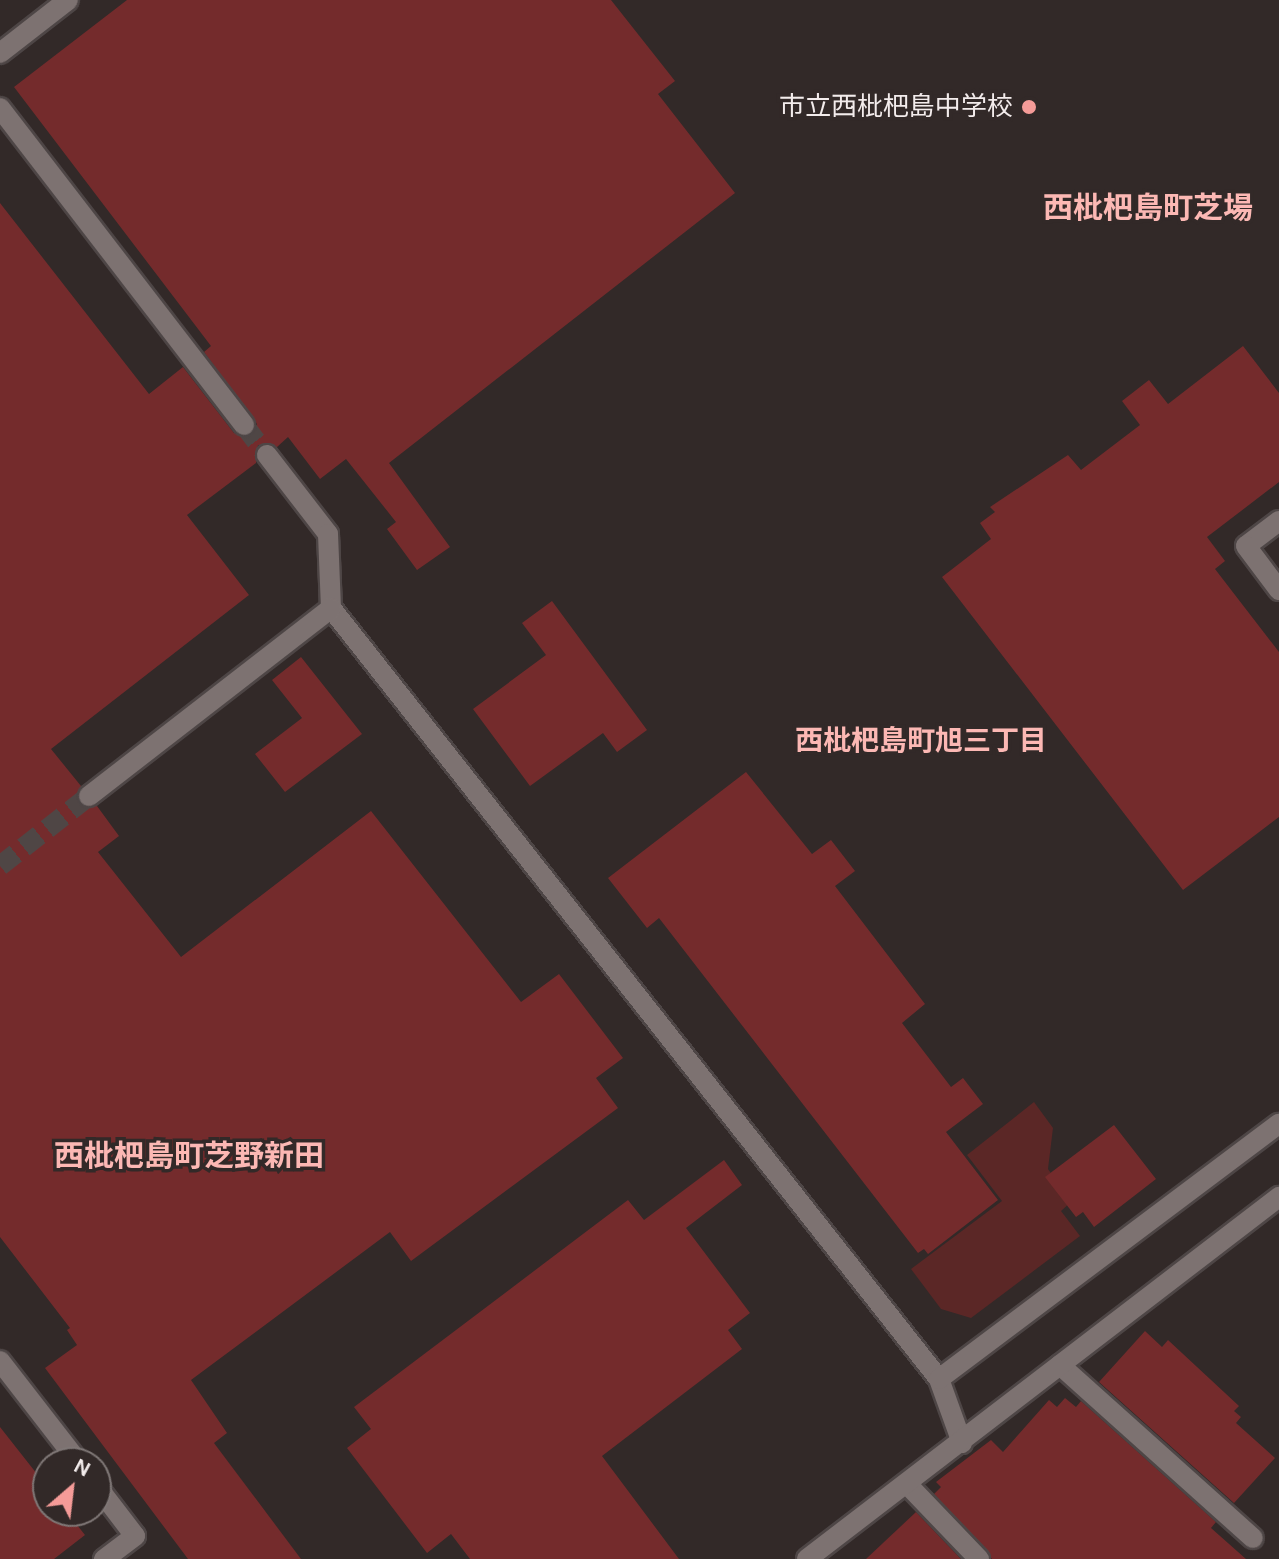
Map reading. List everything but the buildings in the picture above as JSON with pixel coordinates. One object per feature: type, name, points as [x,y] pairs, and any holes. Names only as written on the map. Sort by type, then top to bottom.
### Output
[{"type":"street","points":[[0,53],[68,0]]},
{"type":"street","points":[[0,108],[244,425]]},
{"type":"street","points":[[267,455],[328,534],[331,608],[939,1379],[962,1443]]},
{"type":"street","points":[[1279,521],[1246,546],[1279,590]]},
{"type":"street","points":[[89,796],[331,608]]},
{"type":"street","points":[[939,1379],[1279,1124]]},
{"type":"street","points":[[807,1559],[1279,1197]]},
{"type":"street","points":[[0,1361],[67,1447]]},
{"type":"street","points":[[1060,1365],[1253,1538]]},
{"type":"street","points":[[907,1484],[979,1559]]},
{"type":"street","points":[[104,1559],[135,1536],[112,1506]]},
{"type":"shaded area","points":[[1034,1102],[1053,1128],[1048,1169],[1071,1202],[1061,1211],[1080,1236],[971,1318],[941,1309],[911,1269],[1002,1201],[967,1155]]},
{"type":"tunnel","points":[[244,425],[267,455]]},
{"type":"tunnel","points":[[0,866],[89,796]]},
{"type":"place","name":"市立西枇杷島中学校","points":[[1029,107]]},
{"type":"district","name":"西枇杷島町芝場","points":[[1148,208]]},
{"type":"district","name":"西枇杷島町旭三丁目","points":[[921,741]]},
{"type":"district","name":"西枇杷島町芝野新田","points":[[189,1156]]}]
